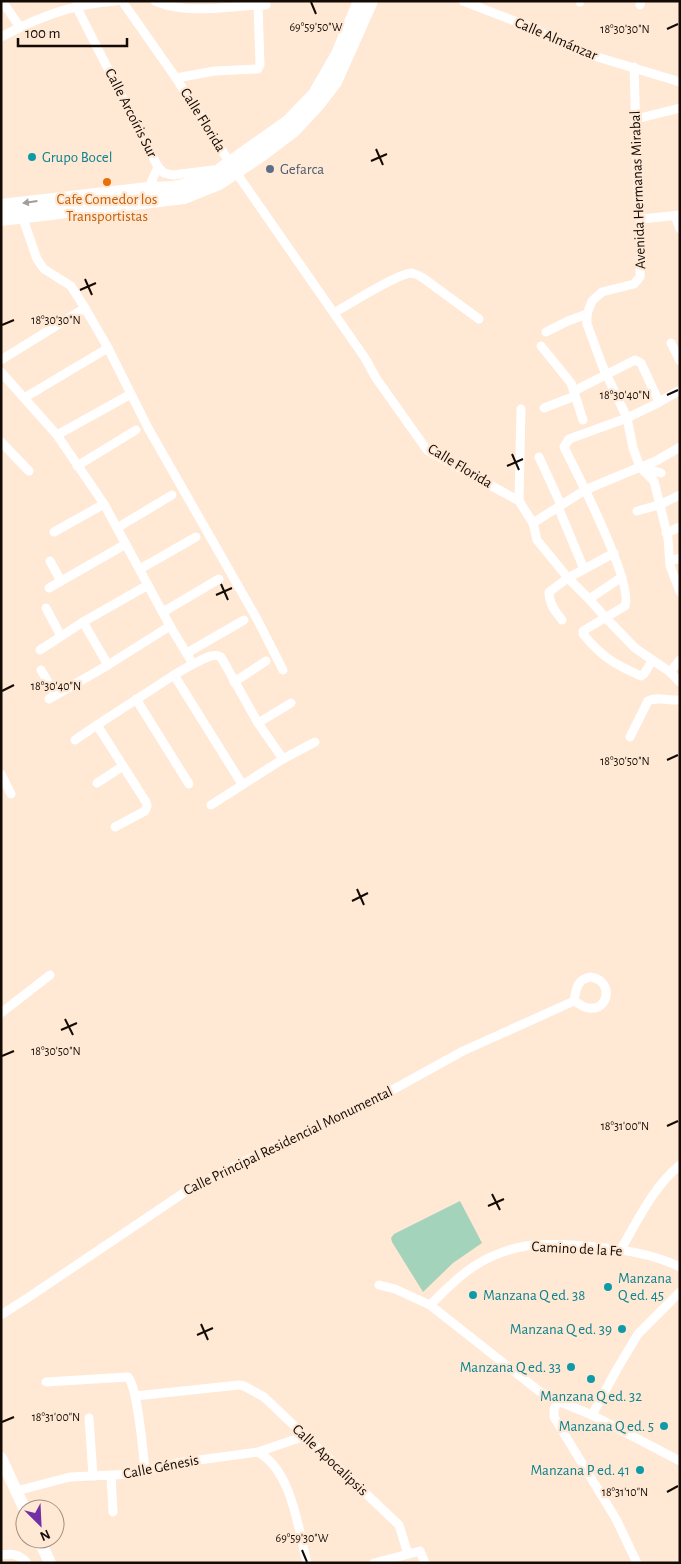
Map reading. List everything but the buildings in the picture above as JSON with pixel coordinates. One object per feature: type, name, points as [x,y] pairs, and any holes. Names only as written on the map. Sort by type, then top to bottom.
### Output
[{"type":"main road","points":[[1,206],[184,197],[213,186],[228,168],[288,122],[315,94],[338,54],[360,1]]},
{"type":"main road","points":[[1,218],[22,216],[148,189],[184,186],[261,155],[293,131],[335,82],[371,1]]},
{"type":"main road","points":[[1,1458],[20,1499]]},
{"type":"main road","points":[[44,1549],[50,1563]]},
{"type":"street","points":[[2,1],[20,27]]},
{"type":"street","points":[[1,37],[20,27],[76,6],[116,1]]},
{"type":"street","name":"Calle Florida","points":[[122,1],[176,78],[228,168],[334,313],[365,358],[376,378],[427,450],[519,501],[533,523],[536,540],[568,578],[636,648],[670,672],[680,682]]},
{"type":"street","points":[[155,1],[166,6],[194,9],[262,5],[260,65],[258,69],[215,71],[176,78]]},
{"type":"street","name":"Calle Almánzar","points":[[462,1],[535,29],[556,41],[584,53],[680,82]]},
{"type":"street","name":"Calle Arcoíris Sur","points":[[76,6],[158,167],[164,172],[173,175],[228,168]]},
{"type":"street","name":"Avenida Hermanas Mirabal","points":[[587,314],[592,301],[602,292],[634,284],[640,277],[641,219],[638,199],[634,67]]},
{"type":"street","points":[[636,118],[680,108]]},
{"type":"street","name":"Calle Arcoíris Sur","points":[[148,189],[158,167]]},
{"type":"street","points":[[22,216],[36,259],[44,269],[71,286],[85,308],[108,348],[148,428],[257,619],[282,670]]},
{"type":"street","points":[[641,219],[677,216],[680,229]]},
{"type":"street","points":[[334,313],[386,283],[413,273],[423,278],[479,319]]},
{"type":"street","points":[[1,360],[85,308]]},
{"type":"street","points":[[546,332],[587,314],[588,324],[607,374],[628,418],[632,448],[640,467],[654,481],[666,533],[670,566],[680,592]]},
{"type":"street","points":[[671,343],[680,361]]},
{"type":"street","points":[[541,346],[571,383],[583,420]]},
{"type":"street","points":[[24,398],[108,348]]},
{"type":"street","points":[[544,408],[575,394],[607,374],[635,360],[641,363],[659,402]]},
{"type":"street","points":[[1,372],[57,435],[104,504],[170,626],[193,664]]},
{"type":"street","points":[[652,661],[641,676],[609,660],[596,650],[583,634],[584,630],[625,606],[626,602],[622,577],[614,554],[564,447],[569,440],[628,418],[680,390]]},
{"type":"street","points":[[57,435],[132,394]]},
{"type":"street","points":[[519,501],[521,408]]},
{"type":"street","points":[[77,466],[136,430]]},
{"type":"street","points":[[1,442],[30,471]]},
{"type":"street","points":[[533,523],[585,490],[656,461],[680,447]]},
{"type":"street","points":[[538,457],[584,570]]},
{"type":"street","points":[[640,467],[661,473]]},
{"type":"street","points":[[117,528],[172,495]]},
{"type":"street","points":[[637,511],[659,505],[680,495]]},
{"type":"street","points":[[54,532],[104,504]]},
{"type":"street","points":[[666,533],[680,527]]},
{"type":"street","points":[[140,569],[196,537]]},
{"type":"street","points":[[50,588],[126,544]]},
{"type":"street","points":[[562,620],[553,609],[549,598],[550,592],[568,578],[614,554]]},
{"type":"street","points":[[670,561],[680,558]]},
{"type":"street","points":[[50,561],[62,581]]},
{"type":"street","points":[[589,599],[622,577]]},
{"type":"street","points":[[163,612],[219,579]]},
{"type":"street","points":[[40,650],[83,622],[148,585]]},
{"type":"street","points":[[46,608],[61,636]]},
{"type":"street","points":[[186,653],[244,620]]},
{"type":"street","points":[[83,622],[108,665]]},
{"type":"street","points":[[41,670],[53,697],[170,626]]},
{"type":"street","points":[[75,740],[174,675],[193,664],[218,655],[221,657],[258,723],[283,759]]},
{"type":"street","points":[[670,672],[680,660]]},
{"type":"street","points":[[234,682],[266,662]]},
{"type":"street","points":[[174,675],[242,784]]},
{"type":"street","points":[[630,737],[648,702],[654,698],[669,701],[680,700]]},
{"type":"street","points":[[136,699],[189,784]]},
{"type":"street","points":[[258,723],[291,703]]},
{"type":"street","points":[[97,725],[147,806],[145,811],[115,827]]},
{"type":"street","points":[[211,805],[283,759],[315,742]]},
{"type":"street","points":[[97,783],[123,766]]},
{"type":"street","points":[[1,774],[11,794]]},
{"type":"street","points":[[1,1013],[50,975]]},
{"type":"street","name":"Calle Principal Residencial Monumental","points":[[1,1315],[188,1190],[367,1104],[462,1050],[574,1001]]},
{"type":"street","points":[[621,1249],[658,1187],[680,1165]]},
{"type":"street","name":"Camino de la Fe","points":[[430,1305],[472,1267],[491,1257],[518,1248],[543,1245],[571,1245],[621,1249],[648,1255],[680,1267]]},
{"type":"street","points":[[379,1285],[395,1289],[430,1305],[540,1391],[558,1401],[592,1415],[680,1461]]},
{"type":"street","points":[[592,1415],[638,1334],[680,1292]]},
{"type":"street","name":"Calle Principal Residencial Monumental","points":[[1,1310],[16,1306]]},
{"type":"street","points":[[46,1382],[128,1377],[135,1396],[145,1471]]},
{"type":"street","name":"Calle Apocalipsis","points":[[135,1396],[244,1386],[264,1397],[399,1525],[408,1554]]},
{"type":"street","points":[[558,1401],[554,1409],[554,1418],[616,1519],[637,1563]]},
{"type":"street","points":[[89,1418],[93,1476]]},
{"type":"street","name":"Calle Génesis","points":[[16,1491],[70,1477],[133,1474],[177,1463],[258,1452],[305,1436]]},
{"type":"street","points":[[258,1452],[266,1456],[274,1465],[286,1484],[307,1563]]},
{"type":"street","points":[[111,1476],[113,1512]]},
{"type":"street","points":[[377,1562],[420,1551],[425,1563]]},
{"type":"street","points":[[1,1556],[18,1555],[27,1563]]},
{"type":"green space","points":[[460,1201],[482,1243],[453,1263],[423,1292],[391,1238],[394,1234]]},
{"type":"place","name":"Grupo Bocel","points":[[32,157]]},
{"type":"place","name":"Gefarca","points":[[270,169]]},
{"type":"place","name":"Cafe Comedor los Transportistas","points":[[107,182]]},
{"type":"place","name":"Manzana Q ed. 45","points":[[608,1287]]},
{"type":"place","name":"Manzana Q ed. 38","points":[[473,1295]]},
{"type":"place","name":"Manzana Q ed. 39","points":[[622,1329]]},
{"type":"place","name":"Manzana Q ed. 33","points":[[571,1367]]},
{"type":"place","name":"Manzana Q ed. 32","points":[[591,1379]]},
{"type":"place","name":"Manzana Q ed. 5","points":[[664,1426]]},
{"type":"place","name":"Manzana P ed. 41","points":[[640,1470]]}]
